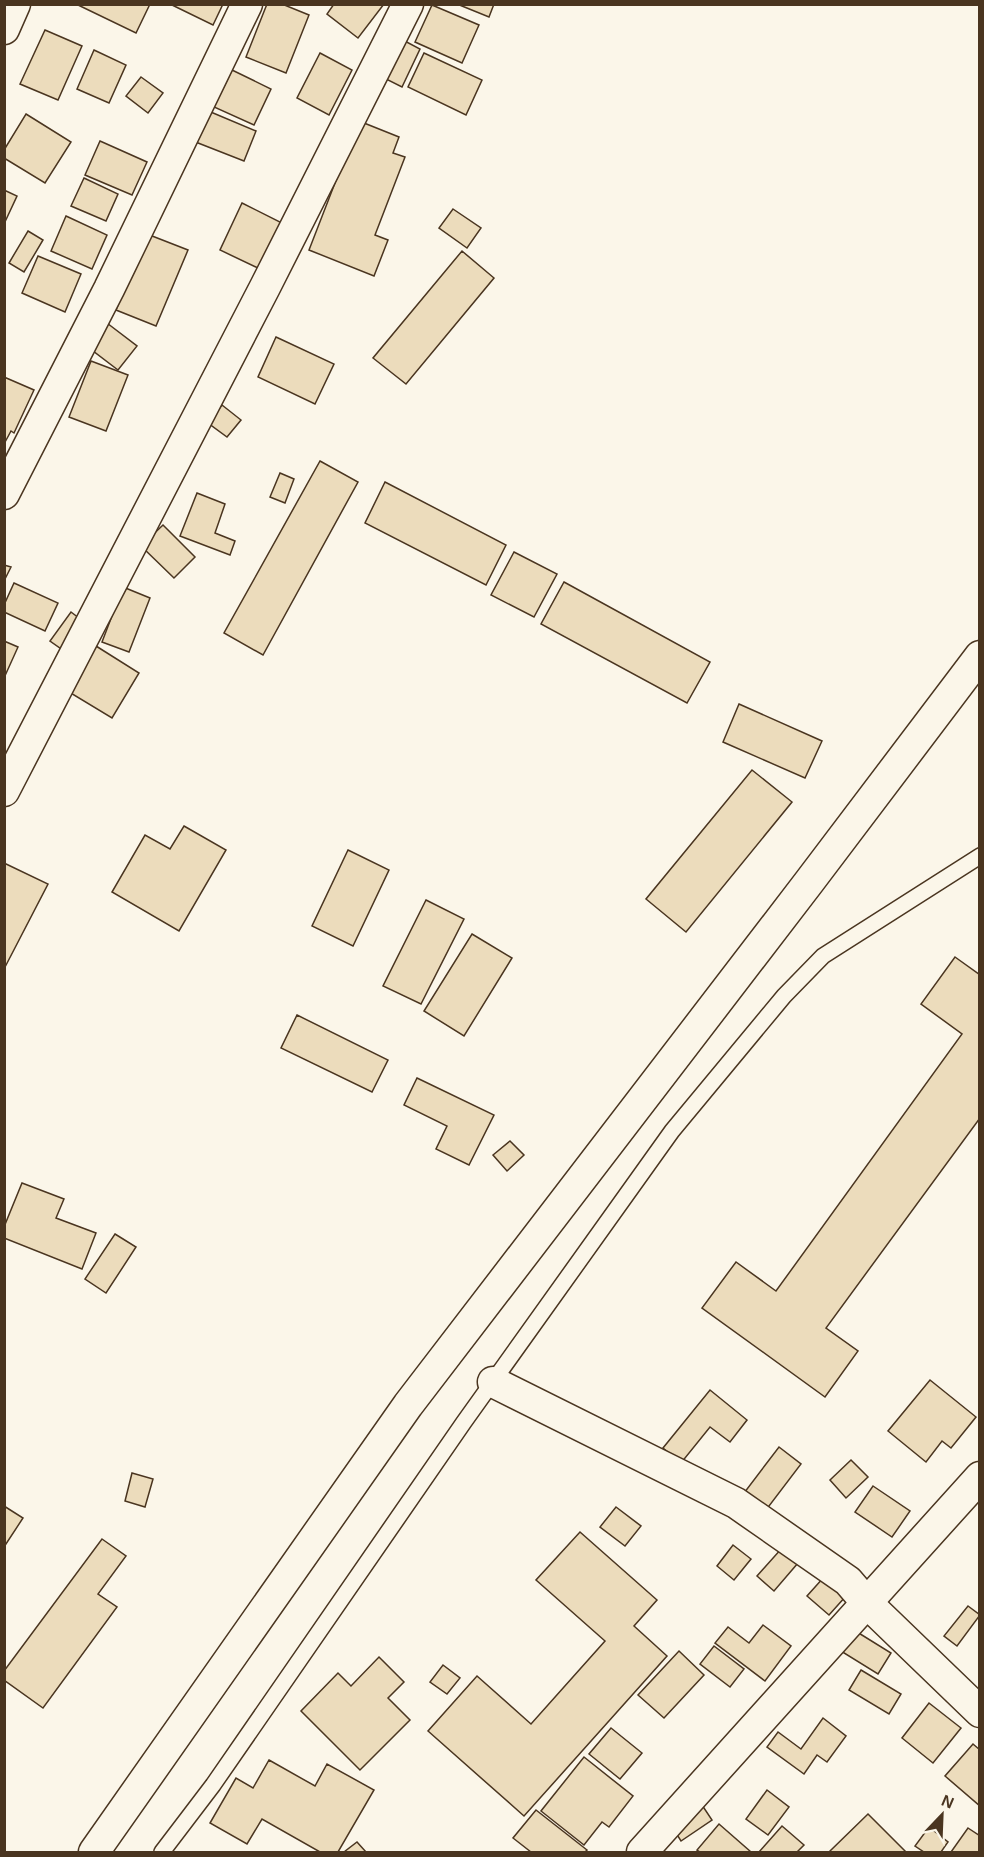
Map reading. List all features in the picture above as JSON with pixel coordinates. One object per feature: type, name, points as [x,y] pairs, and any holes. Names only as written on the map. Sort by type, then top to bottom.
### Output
[{"type":"street","points":[[4,29],[15,4]]},
{"type":"street","points":[[4,494],[109,289],[247,4]]},
{"type":"street","points":[[4,791],[265,287],[408,4]]},
{"type":"street","points":[[94,1852],[408,1406],[980,656]]},
{"type":"street","points":[[493,1382],[736,1503],[848,1581],[866,1602],[980,1712]]},
{"type":"street","points":[[642,1852],[980,1477]]},
{"type":"lane","points":[[162,1852],[219,1775],[493,1382],[672,1131],[784,996],[823,956],[980,856]]},
{"type":"building","points":[[76,4],[150,4],[136,33]]},
{"type":"building","points":[[170,4],[223,4],[213,25]]},
{"type":"building","points":[[267,4],[282,4],[309,15],[286,73],[246,57]]},
{"type":"building","points":[[334,4],[384,4],[358,38],[327,14]]},
{"type":"building","points":[[457,4],[494,4],[489,17]]},
{"type":"building","points":[[432,5],[479,25],[462,63],[415,42]]},
{"type":"building","points":[[45,30],[82,46],[58,100],[20,84]]},
{"type":"building","points":[[401,39],[420,49],[402,87],[382,77]]},
{"type":"building","points":[[94,50],[126,65],[109,103],[77,89]]},
{"type":"building","points":[[320,53],[352,70],[329,115],[297,98]]},
{"type":"building","points":[[424,53],[482,80],[466,115],[408,87]]},
{"type":"building","points":[[232,70],[271,89],[254,125],[214,107]]},
{"type":"building","points":[[141,77],[163,93],[148,113],[126,96]]},
{"type":"building","points":[[206,110],[256,131],[244,161],[193,141]]},
{"type":"building","points":[[26,114],[71,142],[45,183],[4,158],[4,150]]},
{"type":"building","points":[[359,121],[399,137],[393,153],[405,157],[375,235],[388,240],[374,276],[309,250]]},
{"type":"building","points":[[100,141],[147,162],[132,195],[85,175]]},
{"type":"building","points":[[84,178],[118,194],[106,221],[71,206]]},
{"type":"building","points":[[4,190],[17,196],[4,224]]},
{"type":"building","points":[[242,203],[282,223],[260,269],[220,250]]},
{"type":"building","points":[[453,209],[481,228],[467,248],[439,228]]},
{"type":"building","points":[[66,216],[107,235],[92,269],[51,251]]},
{"type":"building","points":[[28,231],[43,240],[24,272],[9,263]]},
{"type":"building","points":[[147,234],[188,250],[156,326],[116,310]]},
{"type":"building","points":[[462,251],[494,278],[406,384],[373,358]]},
{"type":"building","points":[[38,256],[81,274],[65,312],[22,293]]},
{"type":"building","points":[[103,320],[137,346],[118,370],[84,344]]},
{"type":"building","points":[[276,337],[334,364],[315,404],[258,377]]},
{"type":"building","points":[[91,361],[128,375],[106,431],[69,417]]},
{"type":"building","points":[[4,377],[34,390],[14,433],[11,431],[4,444]]},
{"type":"building","points":[[222,405],[241,420],[227,437],[208,423]]},
{"type":"building","points":[[320,461],[358,482],[263,655],[224,633]]},
{"type":"building","points":[[280,473],[294,479],[285,503],[270,497]]},
{"type":"building","points":[[385,482],[506,545],[486,585],[365,523]]},
{"type":"building","points":[[197,493],[225,504],[215,533],[235,541],[230,555],[180,536]]},
{"type":"building","points":[[163,525],[195,557],[174,578],[141,546]]},
{"type":"building","points":[[514,552],[557,574],[534,617],[491,595]]},
{"type":"building","points":[[4,565],[11,567],[4,581]]},
{"type":"building","points":[[564,582],[710,662],[687,703],[541,624]]},
{"type":"building","points":[[14,583],[58,603],[45,631],[4,612],[4,605]]},
{"type":"building","points":[[123,587],[150,598],[129,652],[102,642]]},
{"type":"building","points":[[71,612],[88,625],[67,653],[50,641]]},
{"type":"building","points":[[4,641],[18,647],[4,678]]},
{"type":"building","points":[[96,646],[139,673],[112,718],[69,692]]},
{"type":"building","points":[[739,704],[822,741],[805,778],[723,742]]},
{"type":"building","points":[[752,770],[792,802],[686,932],[646,899]]},
{"type":"building","points":[[184,826],[226,850],[179,931],[112,892],[145,835],[170,849]]},
{"type":"building","points":[[348,850],[389,870],[353,946],[312,926]]},
{"type":"building","points":[[4,863],[48,884],[4,969]]},
{"type":"building","points":[[426,900],[464,919],[421,1004],[383,986]]},
{"type":"building","points":[[472,934],[512,958],[464,1036],[424,1011]]},
{"type":"building","points":[[955,957],[980,975],[980,1118],[826,1328],[858,1351],[825,1397],[702,1308],[736,1262],[776,1291],[962,1034],[921,1004]]},
{"type":"building","points":[[297,1015],[388,1060],[372,1092],[281,1048]]},
{"type":"building","points":[[417,1078],[494,1115],[469,1165],[436,1149],[447,1126],[404,1105]]},
{"type":"building","points":[[510,1141],[524,1155],[507,1171],[493,1155]]},
{"type":"building","points":[[22,1183],[64,1199],[56,1218],[96,1233],[82,1269],[4,1238],[4,1227]]},
{"type":"building","points":[[115,1234],[136,1247],[106,1293],[85,1279]]},
{"type":"building","points":[[930,1380],[976,1417],[951,1448],[942,1441],[926,1462],[888,1431]]},
{"type":"building","points":[[710,1390],[747,1420],[730,1442],[710,1427],[681,1463],[663,1448]]},
{"type":"building","points":[[779,1447],[801,1464],[766,1510],[744,1493]]},
{"type":"building","points":[[851,1460],[868,1477],[846,1498],[830,1480]]},
{"type":"building","points":[[132,1473],[153,1479],[145,1507],[125,1501]]},
{"type":"building","points":[[873,1486],[910,1511],[892,1537],[855,1512]]},
{"type":"building","points":[[4,1506],[23,1518],[4,1547]]},
{"type":"building","points":[[616,1507],[641,1526],[625,1546],[600,1527]]},
{"type":"building","points":[[580,1532],[657,1600],[634,1626],[667,1656],[524,1816],[428,1731],[477,1676],[531,1724],[605,1641],[536,1580]]},
{"type":"building","points":[[102,1539],[126,1556],[98,1594],[117,1607],[43,1708],[4,1680],[4,1671]]},
{"type":"building","points":[[733,1545],[751,1559],[734,1580],[717,1566]]},
{"type":"building","points":[[782,1548],[798,1563],[774,1591],[757,1576]]},
{"type":"building","points":[[824,1577],[846,1596],[829,1615],[807,1596]]},
{"type":"building","points":[[968,1606],[980,1615],[957,1646],[944,1636]]},
{"type":"building","points":[[763,1625],[791,1646],[765,1681],[715,1643],[728,1627],[749,1643]]},
{"type":"building","points":[[849,1627],[891,1653],[878,1674],[836,1648]]},
{"type":"building","points":[[714,1646],[744,1669],[730,1687],[700,1664]]},
{"type":"building","points":[[679,1651],[704,1675],[664,1718],[638,1695]]},
{"type":"building","points":[[379,1657],[404,1682],[388,1698],[410,1720],[360,1770],[301,1711],[338,1673],[351,1686]]},
{"type":"building","points":[[443,1665],[460,1678],[447,1694],[430,1682]]},
{"type":"building","points":[[861,1670],[901,1694],[889,1714],[849,1690]]},
{"type":"building","points":[[929,1703],[961,1728],[933,1763],[902,1738]]},
{"type":"building","points":[[823,1718],[846,1736],[827,1762],[817,1755],[804,1774],[767,1747],[778,1732],[801,1749]]},
{"type":"building","points":[[611,1728],[642,1753],[620,1779],[589,1754]]},
{"type":"building","points":[[973,1744],[980,1750],[980,1806],[945,1776]]},
{"type":"building","points":[[584,1757],[633,1796],[609,1827],[602,1822],[584,1845],[541,1811]]},
{"type":"building","points":[[269,1760],[315,1786],[327,1764],[374,1790],[338,1852],[320,1852],[262,1819],[247,1844],[210,1823],[236,1778],[253,1788]]},
{"type":"building","points":[[767,1790],[789,1807],[768,1835],[746,1819]]},
{"type":"building","points":[[700,1802],[712,1820],[681,1841],[669,1822]]},
{"type":"building","points":[[536,1810],[587,1850],[585,1852],[531,1852],[513,1838]]},
{"type":"building","points":[[868,1814],[906,1852],[829,1852]]},
{"type":"building","points":[[719,1824],[751,1852],[700,1852],[697,1850]]},
{"type":"building","points":[[782,1826],[804,1845],[797,1852],[759,1852]]},
{"type":"building","points":[[929,1827],[948,1842],[941,1852],[924,1852],[915,1846]]},
{"type":"building","points":[[968,1828],[980,1836],[980,1852],[951,1852]]},
{"type":"building","points":[[357,1842],[366,1852],[344,1852]]}]
